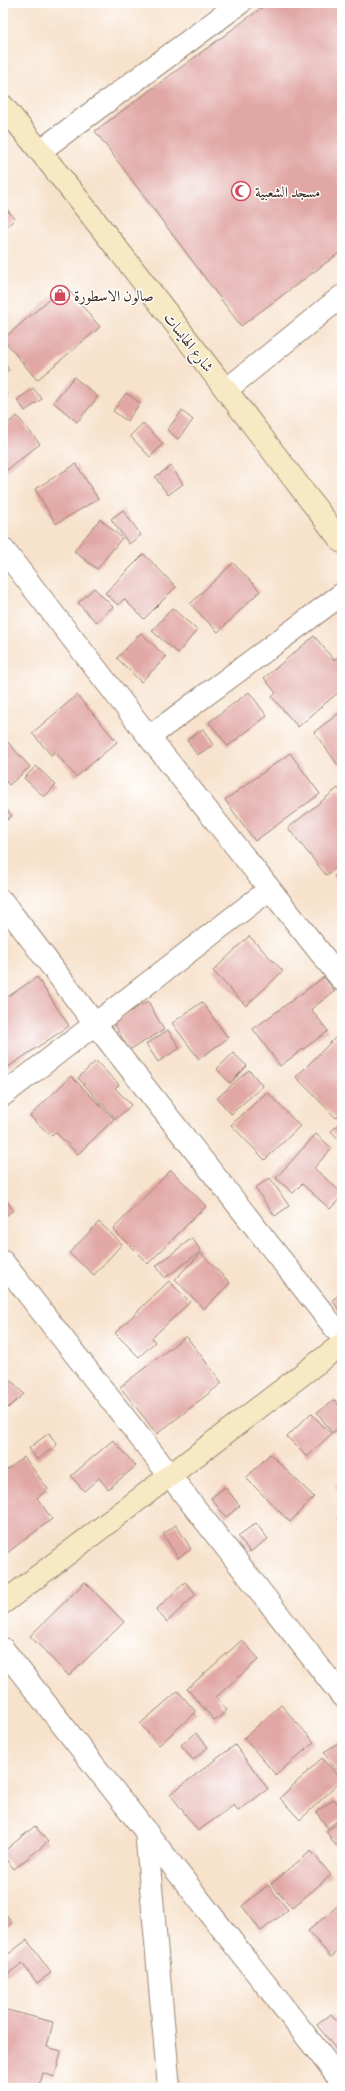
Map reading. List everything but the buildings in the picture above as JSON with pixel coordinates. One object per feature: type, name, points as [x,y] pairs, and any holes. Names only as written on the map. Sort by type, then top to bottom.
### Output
[{"type":"street","points":[[40,150],[240,3]]},
{"type":"street","name":"شارع الهايسات","points":[[3,106],[40,150],[342,542]]},
{"type":"street","points":[[226,390],[342,296]]},
{"type":"street","points":[[3,549],[149,737],[342,980]]},
{"type":"street","points":[[149,737],[342,594]]},
{"type":"street","points":[[3,1095],[270,889]]},
{"type":"street","points":[[3,902],[95,1024],[342,1337]]},
{"type":"street","points":[[3,1262],[171,1474],[342,1696]]},
{"type":"street","points":[[3,1603],[342,1344]]},
{"type":"street","points":[[3,1649],[340,2075]]},
{"type":"street","points":[[146,1831],[169,2088]]},
{"type":"place","name":"مسجد الشعبية","points":[[241,191]]},
{"type":"place","name":"صالون الاسطورة","points":[[60,295]]}]
